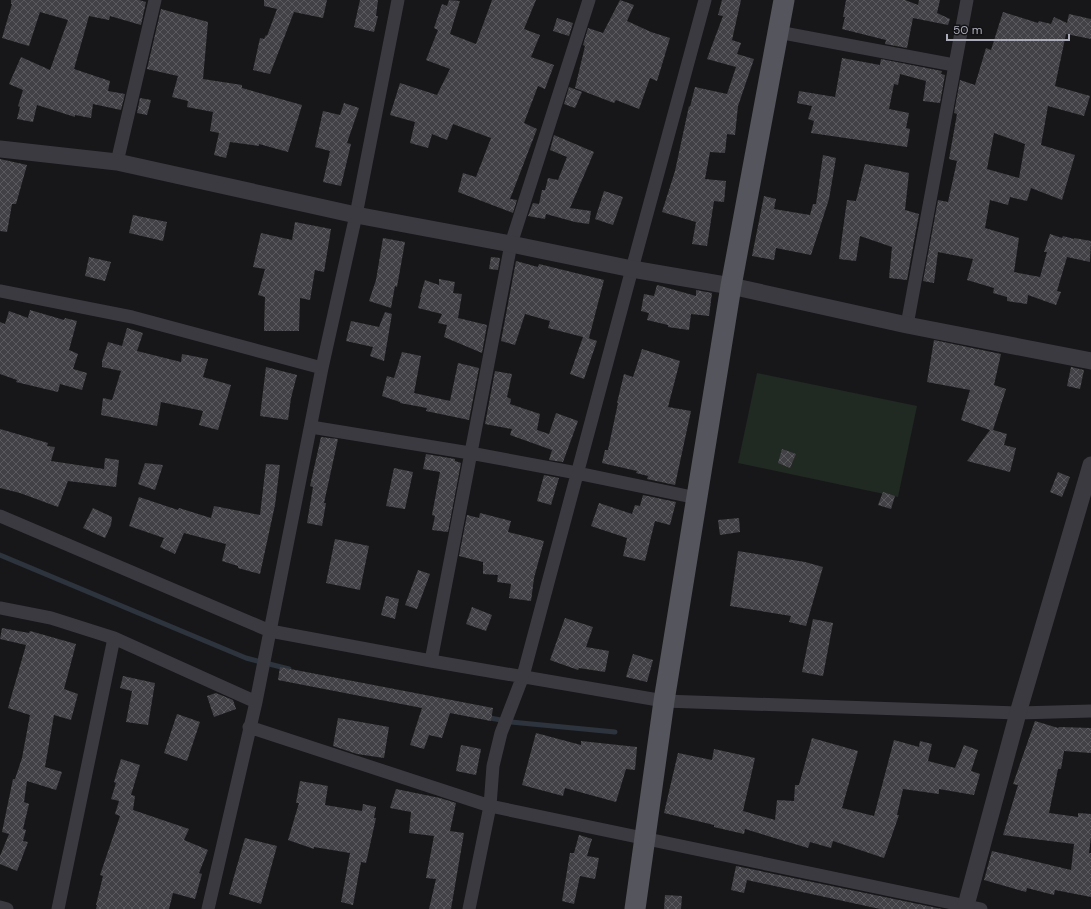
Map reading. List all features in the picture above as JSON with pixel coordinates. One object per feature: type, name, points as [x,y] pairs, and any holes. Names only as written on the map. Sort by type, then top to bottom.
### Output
[{"type":"main road","points":[[635,909],[664,701],[696,498],[731,286],[784,0]]},
{"type":"street","points":[[117,162],[155,0]]},
{"type":"street","points":[[208,909],[256,702],[322,368],[356,215],[398,0]]},
{"type":"street","points":[[431,661],[511,244],[589,0]]},
{"type":"street","points":[[469,909],[490,806],[493,766],[501,733],[523,676],[705,0]]},
{"type":"street","points":[[906,325],[967,0]]},
{"type":"street","points":[[778,32],[954,65]]},
{"type":"street","points":[[0,149],[117,162],[356,215],[511,244],[632,269],[731,286],[906,325],[1091,361]]},
{"type":"street","points":[[0,291],[132,317],[322,368]]},
{"type":"street","points":[[311,427],[470,453],[577,473],[696,498]]},
{"type":"street","points":[[249,727],[490,806],[970,908],[1018,713],[1091,465]]},
{"type":"street","points":[[0,516],[270,631],[431,661],[664,701],[1018,713],[1091,710]]},
{"type":"street","points":[[0,608],[51,618],[114,638],[256,702]]},
{"type":"street","points":[[58,909],[114,638]]},
{"type":"street","points":[[0,907],[7,909]]},
{"type":"shaded area","points":[[757,373],[917,406],[898,497],[738,463]]},
{"type":"building","points":[[11,0],[139,0],[146,2],[141,25],[110,16],[109,20],[89,16],[74,69],[110,81],[108,91],[125,94],[121,110],[93,104],[91,118],[75,115],[75,117],[37,105],[33,122],[17,119],[20,107],[18,106],[23,90],[9,84],[21,57],[50,70],[68,20],[40,12],[29,46],[2,38],[12,4]]},
{"type":"building","points":[[264,0],[327,0],[323,18],[294,12],[270,74],[253,70],[260,38],[264,39],[266,35],[267,36],[277,9],[264,6]]},
{"type":"building","points":[[360,0],[378,0],[376,16],[378,16],[374,32],[354,27]]},
{"type":"building","points":[[449,0],[460,1],[450,34],[476,44],[492,0],[536,0],[524,29],[540,35],[531,57],[554,65],[545,89],[538,86],[524,123],[537,129],[510,199],[517,200],[513,213],[458,192],[463,173],[476,177],[491,138],[453,124],[447,140],[432,134],[428,148],[410,143],[415,122],[390,115],[400,83],[437,95],[450,69],[426,60],[438,30],[434,28],[442,4],[447,6]]},
{"type":"building","points":[[620,0],[634,5],[627,21],[651,32],[670,38],[657,81],[650,78],[639,109],[616,100],[614,103],[575,88],[585,46],[583,45],[588,28],[603,33]]},
{"type":"building","points":[[722,0],[741,0],[732,40],[741,43],[737,54],[754,59],[738,106],[735,135],[727,134],[725,153],[710,152],[705,179],[726,181],[724,202],[714,201],[707,246],[692,244],[696,222],[662,212],[675,171],[689,106],[690,107],[695,87],[727,94],[736,67],[707,59],[723,16],[718,15]]},
{"type":"building","points":[[846,0],[905,0],[918,5],[919,0],[940,0],[937,13],[950,19],[948,25],[913,18],[907,48],[885,44],[886,40],[842,29],[845,17],[843,17]]},
{"type":"building","points":[[161,9],[208,22],[203,79],[242,85],[242,88],[302,105],[288,152],[259,144],[259,146],[230,142],[226,158],[214,155],[219,133],[210,131],[213,112],[187,107],[188,101],[172,97],[178,76],[147,69]]},
{"type":"building","points":[[1003,12],[1038,23],[1039,21],[1051,24],[1054,17],[1067,23],[1069,14],[1091,19],[1091,39],[1066,34],[1055,86],[1090,96],[1084,116],[1048,106],[1041,145],[1075,155],[1062,200],[1031,188],[1027,201],[1010,197],[1008,205],[990,200],[985,228],[1019,238],[1014,272],[1040,277],[1047,252],[1044,252],[1050,234],[1062,238],[1063,236],[1091,241],[1090,262],[1067,257],[1057,291],[1061,292],[1056,305],[1028,295],[1027,304],[1007,301],[1007,297],[993,293],[994,288],[967,280],[973,259],[938,252],[934,283],[923,281],[938,200],[948,202],[957,161],[949,159],[957,114],[954,113],[960,80],[975,85],[986,48],[991,50]],"holes":[[[994,133],[1025,144],[1019,178],[987,169]]]},
{"type":"building","points":[[557,18],[573,23],[569,36],[553,31]]},
{"type":"building","points":[[842,58],[880,65],[881,59],[942,71],[941,74],[945,75],[940,103],[923,101],[926,81],[900,74],[898,85],[894,84],[889,109],[909,113],[906,128],[910,129],[907,147],[811,133],[814,121],[808,119],[812,106],[797,103],[799,91],[835,97]]},
{"type":"building","points":[[569,87],[582,92],[575,108],[564,104]]},
{"type":"building","points":[[140,98],[151,100],[147,115],[137,113]]},
{"type":"building","points":[[344,103],[359,108],[347,143],[351,144],[341,186],[323,182],[330,151],[315,147],[323,111],[340,115]]},
{"type":"building","points":[[554,135],[594,152],[570,208],[591,211],[589,224],[575,222],[546,214],[545,219],[528,216],[533,203],[539,204],[542,190],[545,190],[548,178],[558,180],[567,157],[550,150]]},
{"type":"building","points":[[823,155],[836,158],[829,199],[811,255],[776,248],[774,260],[752,256],[764,196],[776,199],[774,209],[810,215],[813,204],[816,204]]},
{"type":"building","points":[[0,159],[27,165],[16,204],[12,204],[7,232],[0,231]]},
{"type":"building","points":[[865,164],[909,173],[905,210],[919,214],[907,280],[889,278],[892,247],[860,236],[856,261],[839,259],[847,200],[856,201]]},
{"type":"building","points":[[604,191],[623,197],[613,225],[595,219]]},
{"type":"building","points":[[133,215],[167,222],[163,241],[129,233]]},
{"type":"building","points":[[295,222],[331,229],[324,272],[315,270],[310,300],[300,298],[299,331],[264,331],[265,297],[258,295],[265,269],[253,267],[261,233],[292,240]]},
{"type":"building","points":[[383,238],[405,242],[397,287],[395,286],[391,308],[369,301],[376,280]]},
{"type":"building","points":[[89,257],[111,262],[105,281],[85,276]]},
{"type":"building","points":[[491,257],[500,258],[498,270],[489,269]]},
{"type":"building","points":[[516,261],[538,267],[539,264],[604,280],[588,338],[597,341],[584,379],[570,374],[583,337],[548,328],[550,321],[525,314],[515,345],[501,341]]},
{"type":"building","points":[[439,279],[455,282],[453,293],[462,294],[458,318],[487,325],[482,353],[444,337],[447,325],[438,323],[442,314],[418,308],[425,280],[439,285]]},
{"type":"building","points":[[657,285],[696,296],[696,290],[712,293],[709,316],[691,314],[689,330],[668,327],[668,325],[647,320],[649,313],[641,311],[644,294],[654,296]]},
{"type":"building","points":[[30,310],[64,320],[65,318],[77,321],[69,350],[78,354],[73,369],[87,373],[82,390],[60,384],[58,392],[16,382],[17,380],[0,374],[0,322],[5,324],[9,311],[28,318]]},
{"type":"building","points":[[385,312],[392,314],[384,361],[370,356],[373,347],[346,341],[351,321],[379,327]]},
{"type":"building","points":[[127,328],[143,333],[137,351],[181,362],[182,354],[208,359],[203,377],[231,385],[218,430],[199,425],[203,411],[161,402],[157,426],[101,415],[103,398],[112,400],[121,371],[102,367],[102,361],[108,342],[122,346]]},
{"type":"building","points":[[934,340],[1001,354],[994,385],[1006,389],[993,430],[1007,434],[1004,445],[1016,448],[1010,472],[967,461],[990,430],[961,420],[970,390],[927,382]]},
{"type":"building","points":[[642,349],[680,361],[668,407],[691,411],[675,485],[647,479],[648,476],[636,473],[637,471],[602,463],[605,450],[608,450],[624,374],[633,377]]},
{"type":"building","points":[[402,352],[421,356],[414,393],[450,401],[458,363],[479,368],[469,420],[426,411],[427,408],[400,403],[382,396],[387,376],[394,378]]},
{"type":"building","points":[[266,367],[297,375],[291,398],[288,420],[260,416]]},
{"type":"building","points":[[1071,367],[1084,370],[1080,389],[1067,386]]},
{"type":"building","points":[[495,371],[512,374],[507,397],[511,399],[510,404],[540,414],[537,430],[549,434],[556,413],[578,421],[563,462],[549,460],[552,450],[510,435],[512,429],[485,424]]},
{"type":"building","points":[[0,429],[48,443],[47,446],[55,447],[51,461],[104,469],[105,458],[119,460],[116,487],[68,481],[58,507],[20,493],[0,488]]},
{"type":"building","points":[[321,437],[338,439],[324,503],[326,503],[322,526],[307,523],[313,487],[310,486]]},
{"type":"building","points":[[782,449],[796,454],[790,468],[778,463]]},
{"type":"building","points":[[426,454],[455,459],[455,461],[461,463],[448,532],[432,530],[435,516],[432,515],[440,472],[423,469]]},
{"type":"building","points":[[145,463],[163,465],[155,490],[138,484]]},
{"type":"building","points":[[266,464],[280,465],[275,505],[260,574],[238,568],[238,566],[222,561],[226,544],[184,533],[175,554],[160,547],[164,538],[129,526],[139,497],[178,510],[179,508],[211,518],[214,506],[260,515]]},
{"type":"building","points":[[394,468],[413,472],[405,509],[386,506]]},
{"type":"building","points":[[1058,472],[1070,477],[1062,497],[1050,492]]},
{"type":"building","points":[[544,475],[559,478],[551,505],[537,501]]},
{"type":"building","points":[[883,492],[895,496],[891,509],[878,505]]},
{"type":"building","points":[[643,495],[676,502],[670,525],[655,521],[645,561],[623,556],[627,538],[591,526],[599,503],[632,514],[635,505],[640,506]]},
{"type":"building","points":[[93,508],[112,517],[111,525],[105,538],[83,528]]},
{"type":"building","points":[[480,513],[511,521],[508,532],[544,541],[534,578],[531,601],[509,598],[511,584],[497,582],[498,575],[483,574],[483,562],[459,556],[467,515],[479,518]]},
{"type":"building","points":[[739,518],[740,532],[720,535],[718,520]]},
{"type":"building","points":[[335,539],[369,546],[360,590],[326,583]]},
{"type":"building","points":[[738,551],[805,562],[823,567],[806,626],[789,622],[791,616],[730,606]]},
{"type":"building","points":[[418,570],[430,574],[417,609],[405,605]]},
{"type":"building","points":[[386,596],[399,599],[395,619],[381,615]]},
{"type":"building","points":[[472,607],[492,615],[486,631],[466,624]]},
{"type":"building","points":[[565,618],[593,627],[586,647],[609,651],[605,672],[579,668],[578,670],[550,660]]},
{"type":"building","points":[[813,619],[833,623],[823,676],[802,672]]},
{"type":"building","points":[[2,628],[29,633],[30,631],[76,644],[64,689],[78,694],[71,720],[54,715],[45,767],[62,772],[56,790],[27,781],[24,802],[29,804],[23,829],[26,830],[23,841],[28,842],[17,871],[0,864],[0,856],[9,834],[2,832],[13,779],[15,779],[22,758],[30,715],[8,708],[26,645],[0,639]]},
{"type":"building","points":[[633,654],[653,660],[647,682],[626,677]]},
{"type":"building","points":[[280,667],[493,708],[491,721],[450,713],[442,738],[429,735],[424,749],[410,745],[422,708],[278,680]]},
{"type":"building","points":[[123,676],[155,683],[148,725],[126,722],[132,691],[120,688]]},
{"type":"building","points":[[216,693],[233,700],[236,709],[214,717],[207,696]]},
{"type":"building","points":[[177,714],[200,722],[187,761],[164,753]]},
{"type":"building","points":[[338,718],[389,727],[384,758],[357,754],[333,746]]},
{"type":"building","points":[[1035,721],[1058,728],[1091,728],[1091,753],[1064,751],[1061,769],[1058,769],[1049,813],[1078,817],[1078,813],[1091,814],[1089,853],[1091,853],[1091,897],[1055,890],[1054,895],[1027,888],[1026,892],[984,880],[992,851],[1071,870],[1074,844],[1003,835],[1018,785],[1013,784]]},
{"type":"building","points":[[536,733],[581,745],[581,741],[637,747],[635,770],[626,769],[616,802],[565,788],[563,796],[522,785]]},
{"type":"building","points":[[812,738],[858,751],[842,808],[874,816],[894,740],[919,747],[920,741],[932,744],[928,761],[955,768],[964,745],[978,750],[971,771],[980,774],[974,795],[939,789],[939,794],[903,789],[897,815],[899,815],[884,858],[833,841],[831,848],[810,842],[808,848],[745,829],[744,834],[664,813],[678,753],[712,760],[714,749],[755,758],[743,811],[775,820],[777,800],[794,801],[795,785],[799,785]]},
{"type":"building","points":[[461,745],[481,749],[476,775],[456,771]]},
{"type":"building","points":[[121,759],[140,765],[131,795],[135,796],[133,810],[189,829],[184,840],[208,850],[199,873],[202,874],[195,899],[173,893],[169,909],[96,909],[103,876],[100,875],[120,816],[115,814],[119,801],[111,799],[116,783],[114,782]]},
{"type":"building","points":[[300,781],[328,786],[325,805],[362,811],[363,804],[376,807],[374,818],[376,818],[366,863],[361,862],[353,905],[341,902],[350,853],[314,847],[314,849],[288,840],[299,803],[296,803]]},
{"type":"building","points":[[396,789],[440,798],[456,803],[450,831],[464,833],[451,909],[429,909],[436,879],[426,878],[434,836],[409,833],[411,812],[390,808]]},
{"type":"building","points":[[579,835],[592,839],[587,856],[599,858],[595,879],[580,876],[574,904],[562,901],[570,853],[574,853]]},
{"type":"building","points":[[245,838],[277,846],[261,904],[229,894]]},
{"type":"building","points":[[736,866],[942,909],[880,909],[747,880],[744,893],[731,890]]},
{"type":"building","points":[[665,895],[682,896],[681,909],[664,909]]},
{"type":"waterway","points":[[0,555],[246,658],[289,669]]},
{"type":"waterway","points":[[485,717],[511,722],[615,732]]}]
